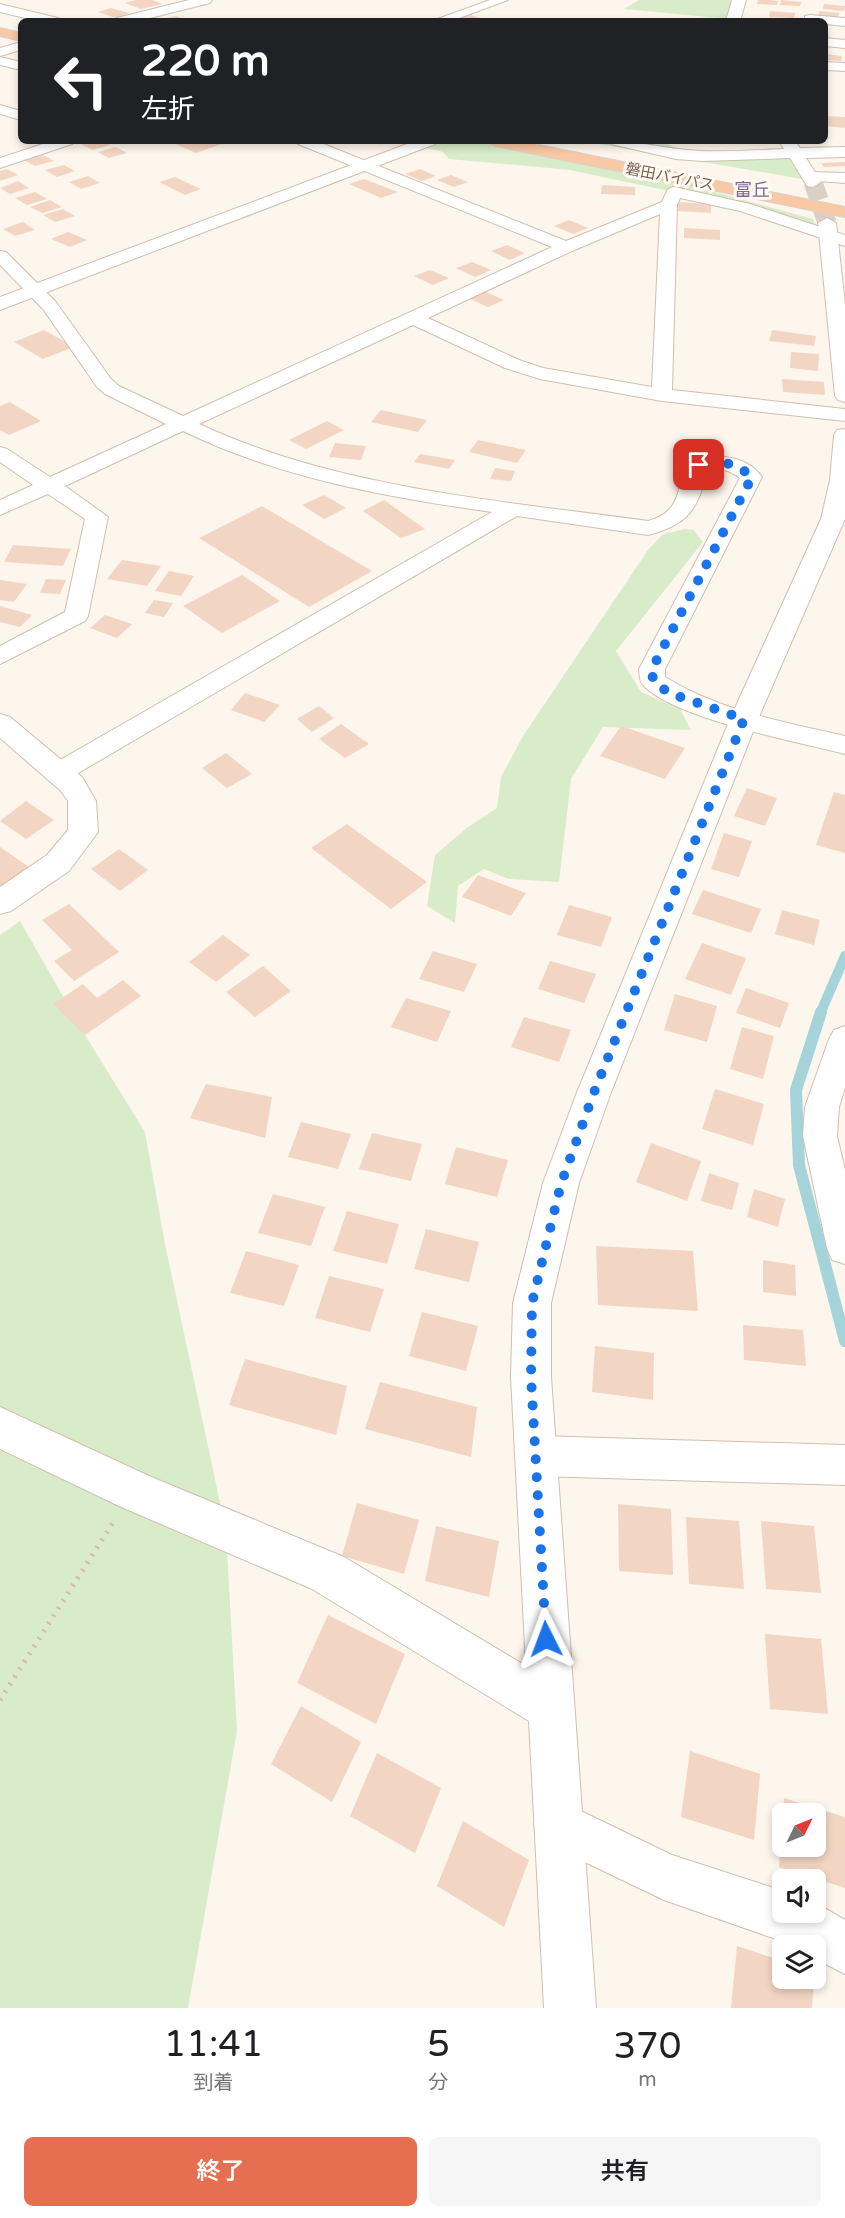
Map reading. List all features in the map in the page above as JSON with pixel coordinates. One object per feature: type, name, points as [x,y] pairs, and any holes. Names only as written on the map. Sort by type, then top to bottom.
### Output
[{"type":"highway","points":[[0,32],[18,36]]},
{"type":"highway","points":[[0,40],[18,45]]},
{"type":"highway","points":[[544,145],[743,174]]},
{"type":"highway","points":[[544,145],[837,231]]},
{"type":"highway","name":"磐田バイパス","points":[[544,145],[845,202]]},
{"type":"highway","name":"磐田バイパス","points":[[544,145],[845,212]]},
{"type":"highway","points":[[789,182],[845,192]]},
{"type":"street","points":[[134,18],[205,0]]},
{"type":"street","points":[[732,18],[739,0]]},
{"type":"street","points":[[447,18],[493,4]]},
{"type":"street","points":[[0,8],[41,18]]},
{"type":"street","points":[[828,19],[845,22]]},
{"type":"street","points":[[828,42],[845,44]]},
{"type":"street","points":[[0,52],[18,47]]},
{"type":"street","points":[[0,61],[18,65]]},
{"type":"street","points":[[828,66],[845,67]]},
{"type":"street","points":[[0,109],[18,115]]},
{"type":"street","points":[[0,163],[58,144]]},
{"type":"street","points":[[310,144],[566,247]]},
{"type":"street","points":[[0,304],[420,144]]},
{"type":"street","points":[[631,144],[676,154],[702,156],[792,147],[845,152]]},
{"type":"street","points":[[792,147],[811,179],[845,178]]},
{"type":"street","points":[[662,395],[669,205],[674,192],[723,201],[837,231],[845,396]]},
{"type":"street","points":[[0,508],[411,317],[566,247],[669,205]]},
{"type":"street","points":[[0,256],[38,290],[64,325],[98,380],[128,400],[234,448],[325,476],[411,494],[648,528],[667,524],[685,509],[699,465],[728,462],[752,477],[652,669],[653,681],[669,693],[744,719],[845,745]]},
{"type":"street","points":[[411,317],[512,364],[540,373],[662,395],[845,415]]},
{"type":"street","points":[[570,2008],[550,1707],[538,1456],[531,1377],[532,1303],[561,1184],[593,1095],[744,719],[833,519],[841,480],[845,435]]},
{"type":"street","points":[[0,453],[97,517],[76,616],[0,656]]},
{"type":"street","points":[[58,773],[513,509]]},
{"type":"street","points":[[0,723],[72,784],[82,801],[82,832],[58,863],[0,903]]},
{"type":"street","points":[[845,1039],[822,1107],[820,1136],[845,1248]]},
{"type":"street","points":[[0,1427],[134,1491],[328,1573],[550,1707]]},
{"type":"street","points":[[538,1456],[845,1465]]},
{"type":"street","points":[[558,1824],[664,1876],[805,1923],[845,1949]]},
{"type":"path","points":[[0,1700],[134,1491]]},
{"type":"green space","points":[[639,0],[740,0],[734,18],[624,9]]},
{"type":"green space","points":[[409,144],[493,144],[667,179],[813,219],[817,229],[683,194],[570,170],[449,159],[443,152]]},
{"type":"green space","points":[[599,144],[667,144],[682,150],[797,153],[802,179]]},
{"type":"green space","points":[[685,529],[694,530],[703,542],[616,651],[641,692],[680,709],[691,730],[603,727],[571,779],[559,882],[509,879],[484,869],[458,886],[455,923],[427,906],[435,855],[468,827],[497,808],[501,777],[523,736],[648,550],[663,534]]},
{"type":"green space","points":[[20,921],[85,1035],[145,1132],[165,1244],[226,1531],[237,1731],[188,2008],[0,2008],[0,935]]},
{"type":"building","points":[[152,0],[162,4],[141,9],[125,3]]},
{"type":"building","points":[[758,0],[778,1],[777,5],[757,4]]},
{"type":"building","points":[[781,0],[801,2],[800,6],[780,5]]},
{"type":"building","points":[[824,4],[845,6],[844,11],[823,9]]},
{"type":"building","points":[[111,8],[129,13],[116,18],[98,12]]},
{"type":"building","points":[[770,11],[795,13],[794,18],[769,17]]},
{"type":"building","points":[[819,11],[839,13],[838,17],[818,16]]},
{"type":"building","points":[[471,15],[480,18],[462,18]]},
{"type":"building","points":[[828,54],[842,56],[841,61],[828,60]]},
{"type":"building","points":[[828,116],[845,117],[845,128],[828,126]]},
{"type":"building","points":[[81,144],[110,145],[92,150]]},
{"type":"building","points":[[176,144],[222,144],[196,153]]},
{"type":"building","points":[[116,147],[127,153],[109,158],[98,152]]},
{"type":"building","points":[[43,155],[54,161],[35,166],[24,160]]},
{"type":"building","points":[[845,162],[845,166],[824,167],[821,163]]},
{"type":"building","points":[[64,165],[75,171],[57,177],[45,170]]},
{"type":"building","points":[[7,169],[18,175],[0,181],[0,171]]},
{"type":"building","points":[[420,169],[436,176],[422,181],[405,174]]},
{"type":"building","points":[[451,175],[468,182],[454,187],[437,180]]},
{"type":"building","points":[[88,176],[100,183],[81,189],[69,182]]},
{"type":"building","points":[[175,177],[201,189],[185,195],[159,182]]},
{"type":"building","points":[[364,179],[398,192],[381,198],[349,184]]},
{"type":"building","points":[[18,181],[29,188],[10,194],[0,188]]},
{"type":"building","points":[[602,185],[635,187],[635,195],[601,194]]},
{"type":"building","points":[[35,192],[47,199],[27,205],[15,198]]},
{"type":"building","points":[[50,200],[62,207],[42,213],[30,207]]},
{"type":"building","points":[[677,202],[711,204],[711,213],[676,211]]},
{"type":"building","points":[[63,209],[75,216],[55,222],[43,215]]},
{"type":"building","points":[[569,220],[588,228],[573,234],[554,226]]},
{"type":"building","points":[[23,222],[35,230],[15,236],[3,229]]},
{"type":"building","points":[[684,228],[720,230],[720,240],[684,238]]},
{"type":"building","points":[[68,232],[87,240],[70,247],[51,239]]},
{"type":"building","points":[[507,245],[525,253],[510,260],[491,251]]},
{"type":"building","points":[[472,262],[491,270],[475,277],[456,268]]},
{"type":"building","points":[[430,270],[449,278],[433,285],[414,276]]},
{"type":"building","points":[[484,291],[504,300],[488,307],[468,298]]},
{"type":"building","points":[[44,330],[74,347],[43,359],[14,342]]},
{"type":"building","points":[[772,330],[816,336],[814,346],[769,341]]},
{"type":"building","points":[[791,352],[819,354],[818,371],[790,368]]},
{"type":"building","points":[[782,379],[824,382],[825,395],[783,392]]},
{"type":"building","points":[[10,402],[41,421],[9,435],[0,430],[0,406]]},
{"type":"building","points":[[381,410],[427,420],[418,432],[371,422]]},
{"type":"building","points":[[327,421],[344,430],[306,449],[289,440]]},
{"type":"building","points":[[478,440],[526,450],[517,463],[469,452]]},
{"type":"building","points":[[335,443],[366,446],[361,460],[329,457]]},
{"type":"building","points":[[420,454],[455,460],[449,469],[414,462]]},
{"type":"building","points":[[495,468],[515,471],[511,481],[490,479]]},
{"type":"building","points":[[324,495],[346,508],[324,519],[302,505]]},
{"type":"building","points":[[384,500],[425,529],[401,538],[363,511]]},
{"type":"building","points":[[262,506],[372,571],[309,607],[199,538]]},
{"type":"building","points":[[13,545],[71,549],[63,566],[4,562]]},
{"type":"building","points":[[122,560],[161,566],[147,586],[107,579]]},
{"type":"building","points":[[169,571],[194,576],[181,596],[155,591]]},
{"type":"building","points":[[242,575],[280,601],[222,633],[183,606]]},
{"type":"building","points":[[46,579],[66,580],[60,594],[40,593]]},
{"type":"building","points":[[0,580],[27,584],[14,602],[0,600]]},
{"type":"building","points":[[154,600],[173,603],[164,617],[145,613]]},
{"type":"building","points":[[0,606],[32,615],[20,627],[0,622]]},
{"type":"building","points":[[105,615],[132,624],[117,638],[90,628]]},
{"type":"building","points":[[245,693],[280,705],[264,722],[231,710]]},
{"type":"building","points":[[319,706],[334,718],[312,732],[297,719]]},
{"type":"building","points":[[341,724],[369,744],[345,758],[319,739]]},
{"type":"building","points":[[621,726],[685,748],[665,779],[600,756]]},
{"type":"building","points":[[226,753],[252,774],[227,788],[202,768]]},
{"type":"building","points":[[747,788],[777,798],[765,826],[734,816]]},
{"type":"building","points":[[834,792],[845,795],[845,853],[816,845]]},
{"type":"building","points":[[26,801],[54,820],[26,839],[0,821]]},
{"type":"building","points":[[347,824],[427,882],[391,909],[311,848]]},
{"type":"building","points":[[724,833],[752,841],[739,877],[711,869]]},
{"type":"building","points":[[0,847],[29,867],[0,888]]},
{"type":"building","points":[[119,849],[148,870],[120,891],[91,869]]},
{"type":"building","points":[[478,875],[526,893],[511,916],[462,897]]},
{"type":"building","points":[[703,890],[761,909],[751,933],[692,914]]},
{"type":"building","points":[[69,904],[119,952],[74,981],[54,961],[72,950],[42,920]]},
{"type":"building","points":[[569,905],[612,917],[601,947],[557,935]]},
{"type":"building","points":[[782,910],[820,920],[814,945],[775,934]]},
{"type":"building","points":[[223,935],[250,955],[216,982],[189,962]]},
{"type":"building","points":[[702,943],[746,958],[731,995],[685,979]]},
{"type":"building","points":[[433,951],[477,964],[464,992],[419,979]]},
{"type":"building","points":[[550,961],[596,974],[584,1003],[538,989]]},
{"type":"building","points":[[263,966],[291,991],[255,1017],[226,992]]},
{"type":"building","points":[[123,980],[141,996],[85,1035],[53,1004],[83,984],[97,998]]},
{"type":"building","points":[[746,988],[789,1003],[780,1028],[736,1013]]},
{"type":"building","points":[[675,994],[717,1006],[707,1042],[664,1030]]},
{"type":"building","points":[[406,998],[451,1011],[437,1042],[391,1027]]},
{"type":"building","points":[[524,1017],[571,1030],[559,1062],[511,1047]]},
{"type":"building","points":[[742,1027],[774,1036],[763,1079],[730,1069]]},
{"type":"building","points":[[206,1084],[272,1097],[265,1138],[190,1118]]},
{"type":"building","points":[[715,1089],[764,1104],[753,1145],[702,1129]]},
{"type":"building","points":[[301,1122],[351,1134],[338,1169],[288,1157]]},
{"type":"building","points":[[372,1133],[422,1144],[411,1181],[359,1169]]},
{"type":"building","points":[[651,1143],[701,1161],[687,1201],[636,1182]]},
{"type":"building","points":[[456,1147],[508,1160],[497,1197],[445,1184]]},
{"type":"building","points":[[709,1173],[739,1183],[732,1210],[701,1201]]},
{"type":"building","points":[[754,1189],[785,1199],[778,1227],[747,1217]]},
{"type":"building","points":[[273,1194],[325,1207],[311,1246],[258,1233]]},
{"type":"building","points":[[347,1211],[399,1224],[387,1264],[333,1251]]},
{"type":"building","points":[[426,1229],[479,1242],[469,1282],[414,1269]]},
{"type":"building","points":[[596,1246],[693,1251],[698,1311],[598,1305]]},
{"type":"building","points":[[246,1251],[299,1265],[284,1306],[230,1293]]},
{"type":"building","points":[[763,1260],[795,1265],[796,1296],[763,1292]]},
{"type":"building","points":[[329,1276],[384,1289],[370,1332],[315,1318]]},
{"type":"building","points":[[422,1312],[478,1326],[466,1371],[409,1356]]},
{"type":"building","points":[[743,1325],[803,1330],[806,1366],[744,1360]]},
{"type":"building","points":[[595,1346],[654,1353],[653,1400],[592,1392]]},
{"type":"building","points":[[245,1359],[347,1386],[336,1435],[229,1405]]},
{"type":"building","points":[[380,1382],[477,1407],[471,1457],[365,1429]]},
{"type":"building","points":[[357,1503],[419,1520],[404,1574],[342,1556]]},
{"type":"building","points":[[618,1504],[671,1509],[673,1575],[619,1571]]},
{"type":"building","points":[[686,1517],[739,1521],[744,1589],[689,1584]]},
{"type":"building","points":[[761,1521],[814,1526],[821,1593],[766,1589]]},
{"type":"building","points":[[436,1526],[499,1541],[489,1597],[425,1581]]},
{"type":"building","points":[[328,1615],[405,1654],[376,1724],[297,1683]]},
{"type":"building","points":[[765,1634],[821,1639],[828,1714],[770,1709]]},
{"type":"building","points":[[301,1706],[361,1742],[332,1802],[271,1764]]},
{"type":"building","points":[[690,1751],[760,1774],[754,1840],[681,1817]]},
{"type":"building","points":[[377,1753],[441,1788],[415,1853],[350,1816]]},
{"type":"building","points":[[784,1798],[800,1803],[784,1803]]},
{"type":"building","points":[[826,1811],[845,1817],[845,1888],[826,1882],[826,1869],[779,1867],[780,1857],[826,1857]]},
{"type":"building","points":[[463,1821],[529,1860],[504,1927],[437,1886]]},
{"type":"building","points":[[737,1946],[772,1957],[772,1989],[813,1989],[812,2008],[731,2008]]},
{"type":"waterway","points":[[820,1014],[845,956]]},
{"type":"waterway","points":[[821,1012],[796,1090],[799,1165],[845,1341]]},
{"type":"tunnel","points":[[813,182],[827,223]]},
{"type":"district","name":"富丘","points":[[752,190]]},
{"type":"route","points":[[546,1639],[538,1456],[531,1377],[532,1303],[561,1184],[593,1095],[744,719],[669,693],[653,681],[652,669],[752,477],[743,469],[728,462],[699,465]]}]
